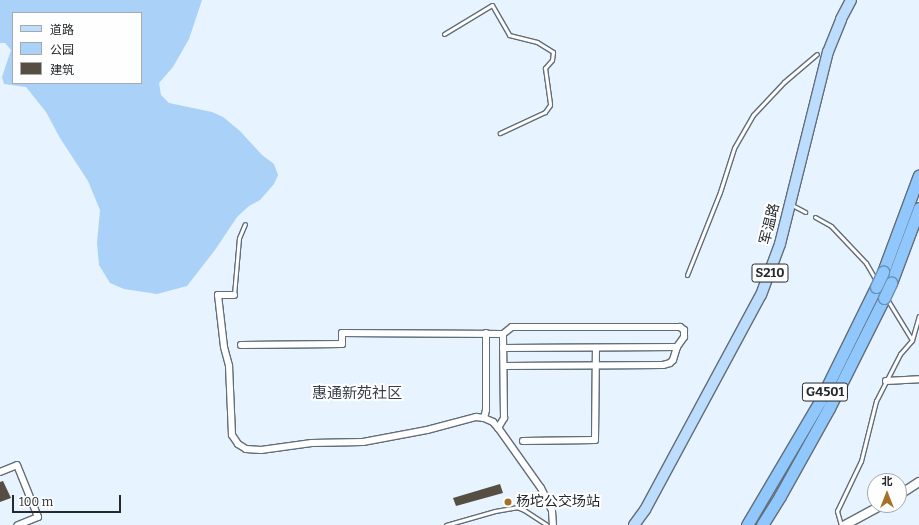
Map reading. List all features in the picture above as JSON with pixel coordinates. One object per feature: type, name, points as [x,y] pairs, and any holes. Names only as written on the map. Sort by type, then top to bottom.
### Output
[{"type":"highway","name":"G4501","points":[[747,525],[820,402],[883,272],[919,175]]},
{"type":"highway","name":"G4501","points":[[762,525],[780,496],[833,401],[891,283],[919,208]]},
{"type":"main road","name":"军温路","points":[[634,525],[645,510],[761,295],[780,244],[828,52],[840,19],[851,0]]},
{"type":"street","points":[[234,295],[218,295],[224,348],[229,366],[232,435],[238,444],[246,449],[261,450],[312,443],[363,442],[427,430],[476,417],[484,418],[493,422],[498,428],[541,488],[552,511],[553,525]]},
{"type":"street","points":[[241,345],[342,344],[342,333],[503,334],[512,327],[680,326],[684,330],[684,337],[677,347],[673,360],[670,363],[663,365],[504,366]]},
{"type":"street","points":[[484,418],[486,410],[486,333]]},
{"type":"street","points":[[498,428],[504,418],[503,334]]},
{"type":"street","points":[[503,348],[677,347]]},
{"type":"street","points":[[523,441],[595,440],[596,348]]},
{"type":"street","points":[[886,382],[919,379]]},
{"type":"street","points":[[0,472],[17,465],[38,517],[18,525]]},
{"type":"street","points":[[907,490],[919,482]]},
{"type":"street","points":[[845,525],[867,513]]},
{"type":"lane","points":[[444,34],[492,5],[509,35],[537,42],[553,52],[552,60],[546,68],[545,76],[550,97],[550,105],[545,112],[500,133]]},
{"type":"lane","points":[[687,275],[720,192],[734,148],[753,115],[784,82],[817,54]]},
{"type":"lane","points":[[790,204],[805,212]]},
{"type":"lane","points":[[815,217],[831,226],[866,263],[912,340]]},
{"type":"lane","points":[[234,295],[239,238],[245,224]]},
{"type":"lane","points":[[841,525],[837,511],[861,461],[876,401],[900,354],[912,340],[919,316]]},
{"type":"lane","points":[[446,525],[495,511],[517,507],[547,525]]},
{"type":"green space","points":[[0,0],[202,0],[189,39],[173,67],[159,83],[161,95],[169,103],[212,112],[223,117],[240,131],[262,155],[274,164],[278,175],[274,184],[260,200],[249,206],[237,217],[215,250],[187,286],[157,294],[124,289],[110,283],[99,265],[97,243],[100,210],[88,181],[60,138],[46,112],[26,87],[4,84],[2,77],[11,50],[5,43],[0,43]]},
{"type":"building","points":[[3,481],[11,498],[0,502],[0,482]]},
{"type":"building","points":[[500,484],[503,493],[456,506],[453,498]]},
{"type":"place","name":"杨坨公交场站","points":[[508,502]]},
{"type":"district","name":"惠通新苑社区","points":[[357,394]]}]
